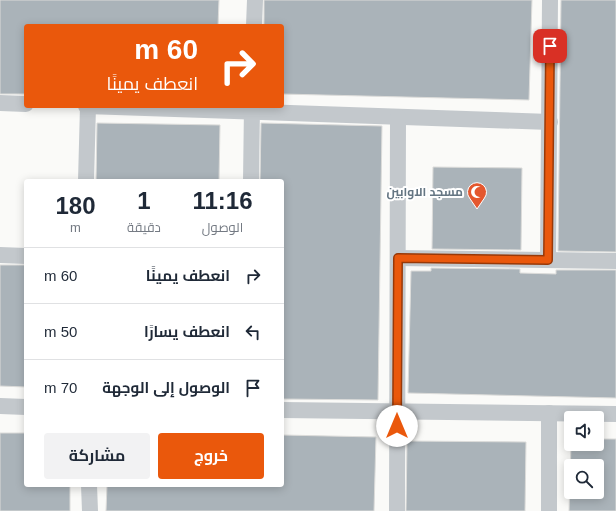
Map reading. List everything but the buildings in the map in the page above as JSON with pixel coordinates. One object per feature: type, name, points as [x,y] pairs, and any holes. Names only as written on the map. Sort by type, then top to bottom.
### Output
[{"type":"street","points":[[254,24],[255,0]]},
{"type":"street","points":[[548,260],[550,0]]},
{"type":"street","points":[[0,103],[24,104]]},
{"type":"street","points":[[86,179],[87,108]]},
{"type":"street","points":[[197,108],[550,122]]},
{"type":"street","points":[[251,179],[252,109]]},
{"type":"street","points":[[397,511],[398,117]]},
{"type":"street","points":[[0,255],[24,256]]},
{"type":"street","points":[[398,258],[616,261]]},
{"type":"street","points":[[0,406],[24,407]]},
{"type":"street","points":[[284,410],[616,414]]},
{"type":"street","points":[[548,511],[549,413]]},
{"type":"street","points":[[89,487],[90,511]]},
{"type":"place","name":"مسجد الاوابين","points":[[477,209]]},
{"type":"route","points":[[397,426],[398,258],[548,260],[550,46]]}]
